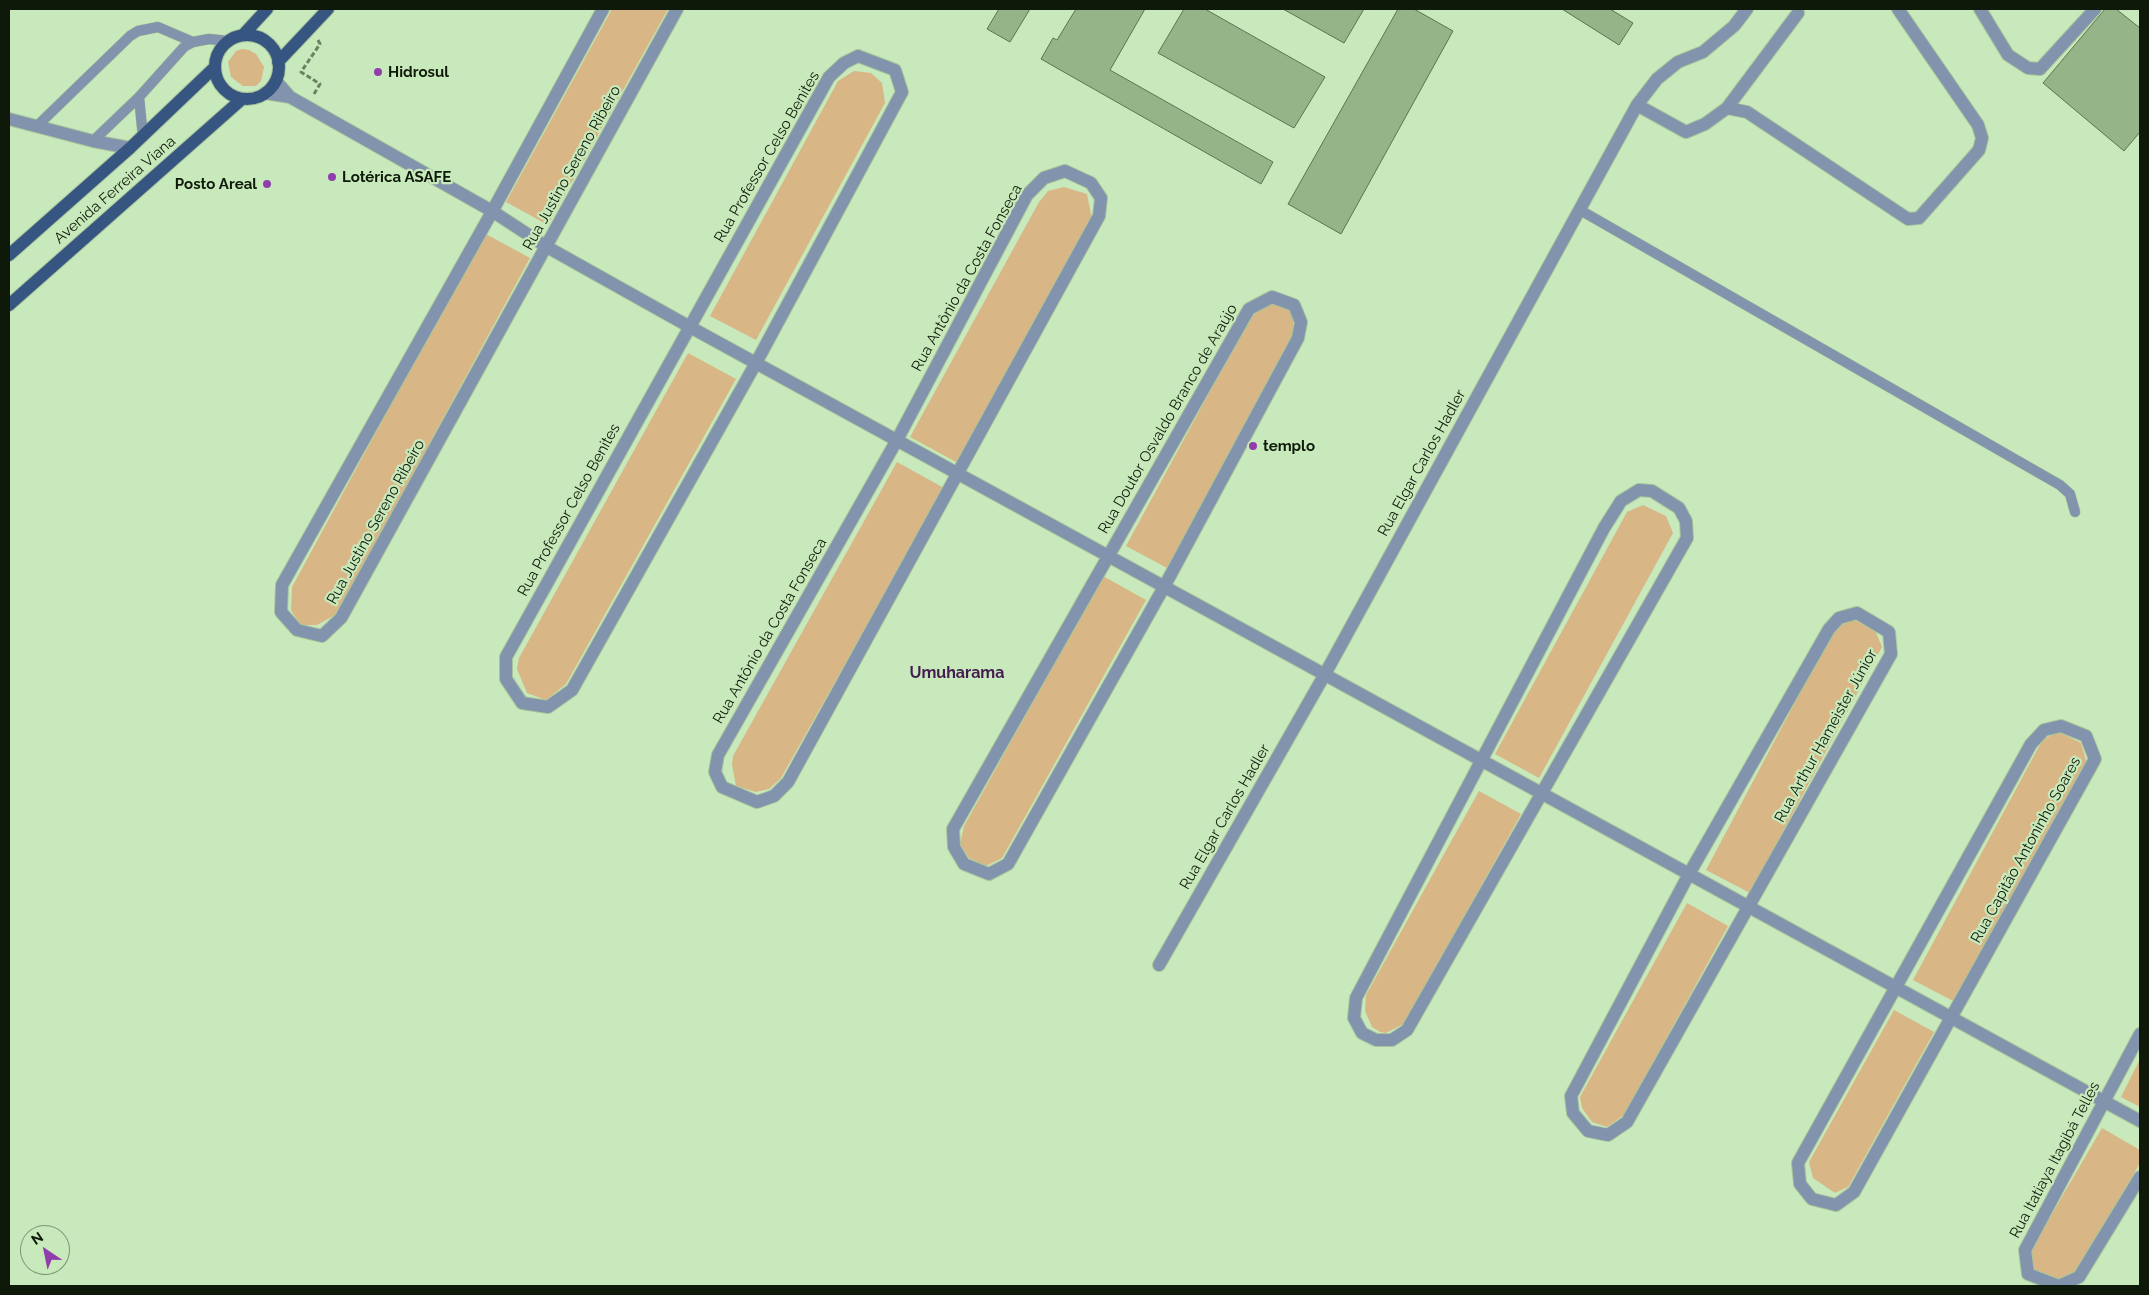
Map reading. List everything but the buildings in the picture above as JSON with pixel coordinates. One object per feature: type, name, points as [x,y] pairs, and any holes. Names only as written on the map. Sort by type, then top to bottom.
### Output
[{"type":"main road","points":[[242,35],[252,36],[266,42],[276,53],[278,62],[276,80],[265,93],[258,97],[242,99],[225,91],[216,76],[215,67],[218,52],[228,41],[242,35],[267,9]]},
{"type":"main road","points":[[278,62],[328,9]]},
{"type":"main road","name":"Avenida Ferreira Viana","points":[[9,256],[143,137],[215,67]]},
{"type":"main road","name":"Avenida Ferreira Viana","points":[[9,305],[242,99]]},
{"type":"street","name":"Rua Justino Sereno Ribeiro","points":[[603,9],[492,211],[282,584],[281,612],[297,630],[322,636],[341,618],[677,9]]},
{"type":"street","name":"Rua Elgar Carlos Hadler","points":[[1159,965],[1325,674],[1637,105],[1657,79],[1678,62],[1703,52],[1734,26],[1747,9]]},
{"type":"street","points":[[1727,108],[1747,112],[1908,219],[1920,218],[1980,150],[1982,138],[1978,125],[1898,9]]},
{"type":"street","points":[[1980,9],[2008,55],[2028,68],[2040,69],[2095,9]]},
{"type":"street","points":[[1637,105],[1686,132],[1705,124],[1727,108],[1798,13]]},
{"type":"street","name":"Rua Professor Celso Benites","points":[[858,56],[895,70],[902,92],[756,363],[572,690],[548,707],[522,703],[506,679],[506,657],[830,77],[844,63],[858,56]]},
{"type":"street","points":[[276,80],[290,97]]},
{"type":"street","points":[[265,93],[290,97],[492,211],[547,247],[690,327],[2140,1121]]},
{"type":"street","points":[[9,119],[93,141],[130,148]]},
{"type":"street","name":"Rua Antônio da Costa Fonseca","points":[[1065,170],[1091,183],[1101,198],[1099,216],[956,473],[788,782],[774,796],[757,802],[722,787],[715,772],[718,755],[897,440],[1027,195],[1044,178],[1065,170]]},
{"type":"street","name":"Rua Doutor Osvaldo Branco de Araújo","points":[[1272,297],[1294,305],[1301,322],[1298,338],[1164,587],[1008,864],[989,874],[964,864],[954,847],[953,829],[1249,309],[1272,297]]},
{"type":"street","points":[[1639,490],[1652,491],[1679,508],[1686,520],[1687,538],[1542,794],[1407,1030],[1392,1040],[1376,1040],[1362,1033],[1354,1018],[1356,998],[1604,528],[1621,501],[1639,490]]},
{"type":"street","name":"Rua Arthur Hameister Júnior","points":[[1857,613],[1889,632],[1891,654],[1749,907],[1627,1122],[1608,1134],[1588,1131],[1572,1113],[1571,1096],[1689,874],[1829,629],[1839,618],[1857,613]]},
{"type":"street","name":"Rua Capitão Antoninho Soares","points":[[2060,726],[2086,736],[2094,760],[1952,1018],[1854,1192],[1836,1205],[1812,1199],[1800,1184],[1798,1164],[2031,744],[2044,730],[2060,726]]},
{"type":"street","name":"Rua Itatiaya Itagibá Telles","points":[[2140,1034],[2026,1250],[2028,1274],[2059,1286],[2079,1277],[2140,1177]]},
{"type":"lane","points":[[36,126],[130,36],[138,31],[158,27],[193,42]]},
{"type":"lane","points":[[93,141],[139,97],[180,51],[193,42],[209,39],[228,41]]},
{"type":"lane","points":[[139,97],[143,137]]},
{"type":"lane","points":[[1580,210],[2060,485],[2070,494],[2075,512]]},
{"type":"path","points":[[320,44],[301,72],[320,84]]},
{"type":"shaded area","points":[[612,9],[668,9],[548,225],[506,202]]},
{"type":"shaded area","points":[[242,49],[256,54],[264,67],[261,81],[256,86],[243,86],[231,77],[228,62],[236,51]]},
{"type":"shaded area","points":[[854,71],[871,73],[882,83],[885,103],[756,340],[710,316],[838,81]]},
{"type":"shaded area","points":[[1064,187],[1087,194],[1092,219],[958,463],[910,437],[1039,202],[1048,191]]},
{"type":"shaded area","points":[[484,233],[530,258],[337,614],[317,625],[300,625],[291,610],[292,587]]},
{"type":"shaded area","points":[[1272,304],[1289,308],[1294,321],[1292,339],[1167,568],[1126,546],[1252,314]]},
{"type":"shaded area","points":[[688,353],[736,379],[566,684],[546,700],[527,693],[517,669],[519,658]]},
{"type":"shaded area","points":[[897,462],[944,488],[781,778],[769,789],[756,792],[736,786],[732,765],[733,756]]},
{"type":"shaded area","points":[[1643,505],[1666,516],[1673,533],[1539,778],[1495,754],[1627,512]]},
{"type":"shaded area","points":[[1103,576],[1146,600],[1002,858],[986,866],[969,858],[960,844],[964,826]]},
{"type":"shaded area","points":[[1852,619],[1875,630],[1882,647],[1750,893],[1706,870],[1835,627]]},
{"type":"shaded area","points":[[2059,732],[2081,743],[2087,764],[1955,1002],[1913,980],[2043,739]]},
{"type":"shaded area","points":[[1479,791],[1521,814],[1405,1023],[1386,1033],[1380,1032],[1372,1027],[1365,1011],[1366,995]]},
{"type":"shaded area","points":[[1687,903],[1728,926],[1624,1115],[1607,1127],[1592,1122],[1582,1108],[1580,1097]]},
{"type":"shaded area","points":[[1894,1010],[1934,1032],[1848,1187],[1835,1193],[1813,1178],[1809,1162]]},
{"type":"shaded area","points":[[2140,1059],[2140,1107],[2121,1097]]},
{"type":"shaded area","points":[[2102,1128],[2140,1150],[2140,1163],[2076,1274],[2056,1281],[2034,1271],[2031,1250]]},
{"type":"place","name":"Hidrosul","points":[[378,72]]},
{"type":"place","name":"Lotérica ASAFE","points":[[332,177]]},
{"type":"place","name":"Posto Areal","points":[[267,184]]},
{"type":"place","name":"templo","points":[[1253,446]]},
{"type":"district","name":"Umuharama","points":[[957,673]]}]
